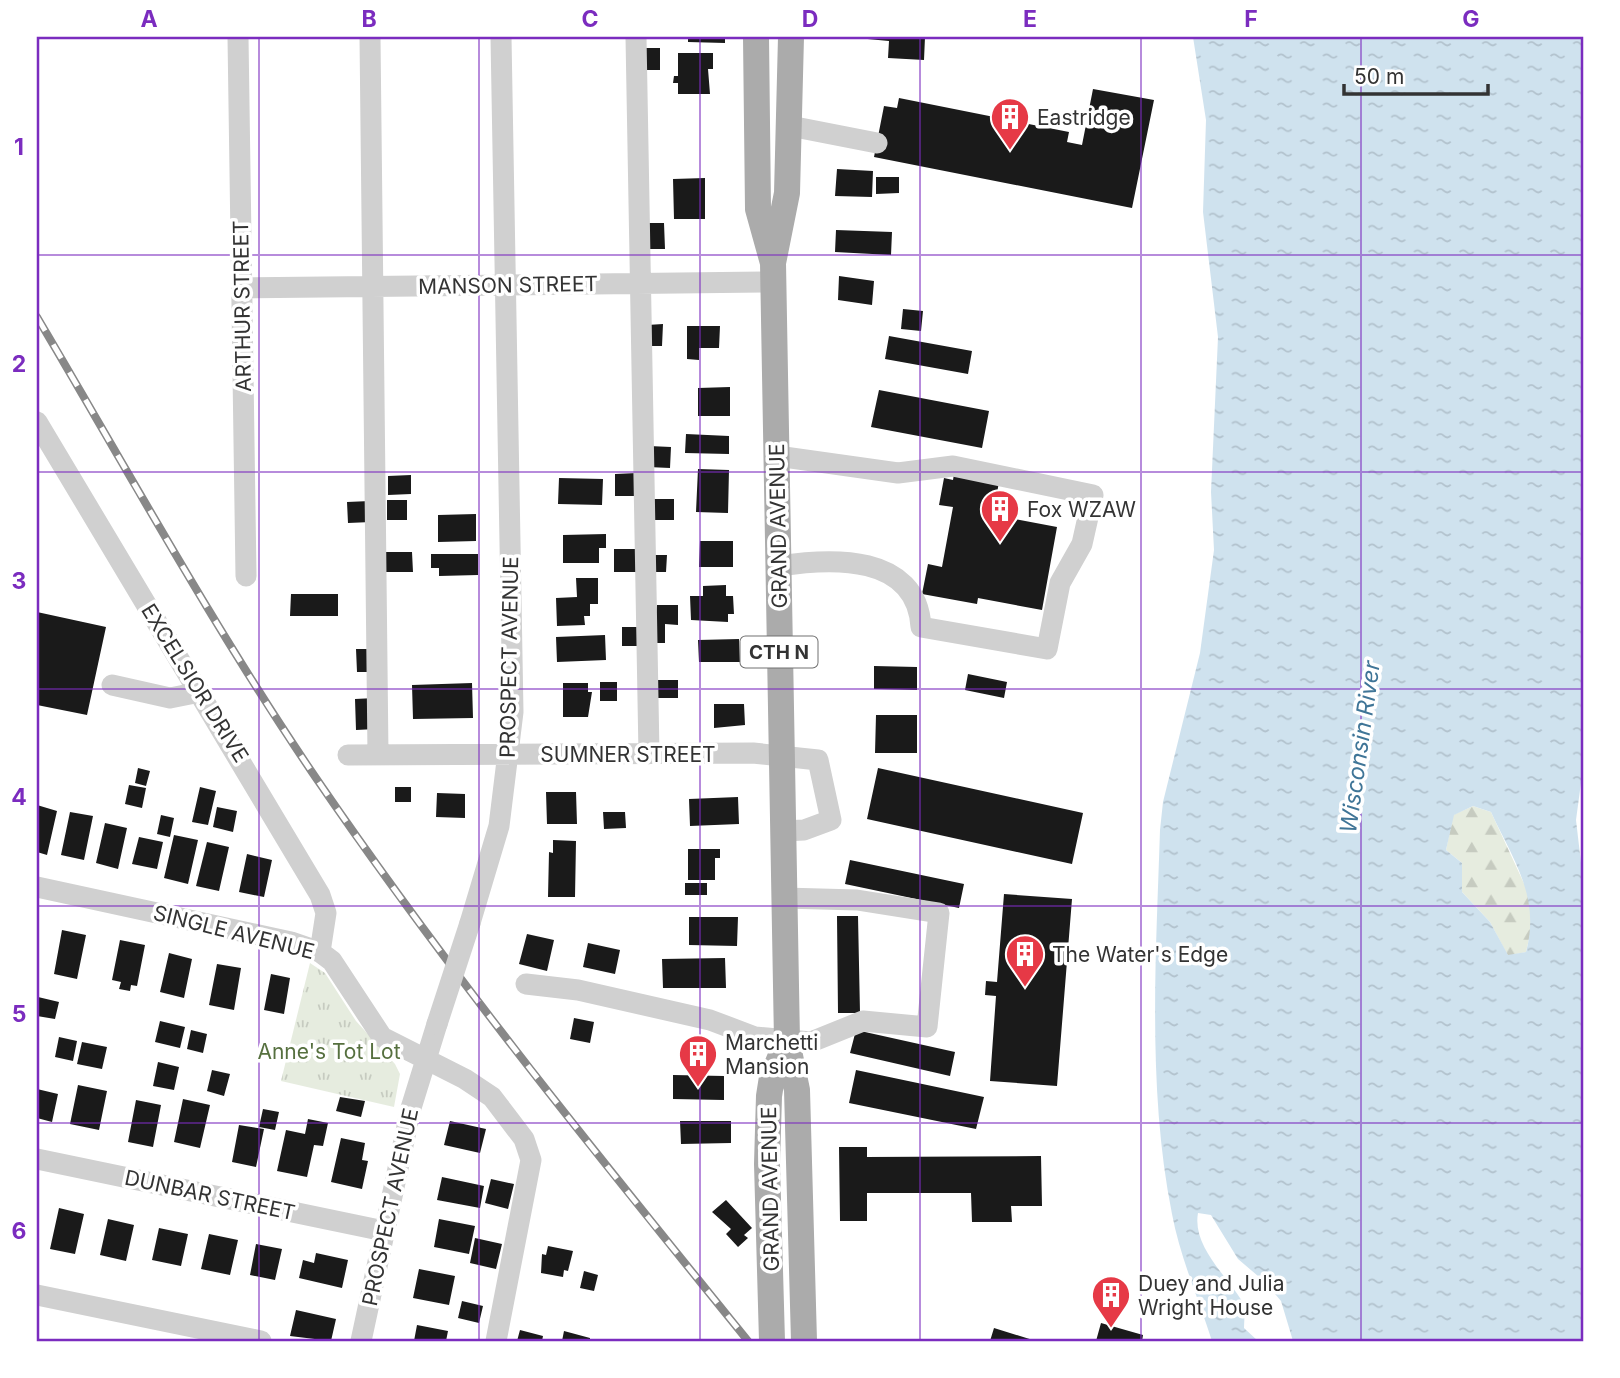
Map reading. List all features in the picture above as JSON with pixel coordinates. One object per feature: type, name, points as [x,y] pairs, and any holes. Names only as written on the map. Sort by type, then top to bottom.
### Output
[{"type":"main road","name":"GRAND AVENUE","points":[[756,37],[758,209],[773,273],[787,1041],[797,1090],[804,1341]]},
{"type":"main road","name":"GRAND AVENUE","points":[[773,273],[784,216],[790,126],[791,37]]},
{"type":"main road","name":"GRAND AVENUE","points":[[772,1341],[767,1164],[769,1096],[772,1077],[787,1041]]},
{"type":"street","name":"ARTHUR STREET","points":[[239,37],[246,576]]},
{"type":"street","points":[[370,37],[378,755]]},
{"type":"street","name":"PROSPECT AVENUE","points":[[361,1341],[411,1108],[496,840],[510,755],[513,701],[501,37]]},
{"type":"street","points":[[636,37],[649,754]]},
{"type":"street","points":[[790,126],[877,143]]},
{"type":"street","name":"MANSON STREET","points":[[242,288],[640,284],[773,273]]},
{"type":"street","name":"EXCELSIOR DRIVE","points":[[37,422],[320,895],[326,913],[320,952]]},
{"type":"street","points":[[777,456],[898,473],[953,466],[1093,495],[1082,544],[1060,583],[1047,649],[921,626],[917,607],[902,584],[892,575],[864,564],[825,560],[779,566]]},
{"type":"street","points":[[111,685],[170,698],[200,692]]},
{"type":"street","name":"SUMNER STREET","points":[[348,755],[782,754],[818,760],[831,820],[804,830],[783,831]]},
{"type":"street","name":"SINGLE AVENUE","points":[[37,887],[291,942],[320,952],[342,974],[382,1037],[465,1079],[492,1097],[524,1139],[531,1160],[496,1341]]},
{"type":"street","points":[[526,984],[578,990],[710,1020],[748,1036],[787,1041],[818,1041],[863,1021],[928,1027],[939,913],[858,900],[784,898]]},
{"type":"street","name":"DUNBAR STREET","points":[[37,1159],[384,1231]]},
{"type":"street","points":[[37,1295],[261,1341]]},
{"type":"green space","points":[[1473,806],[1491,812],[1527,890],[1533,922],[1526,952],[1508,956],[1490,922],[1462,892],[1462,863],[1446,850],[1453,815]]},
{"type":"green space","name":"Anne's Tot Lot","points":[[310,963],[325,973],[356,1021],[395,1064],[400,1074],[394,1107],[281,1081]]},
{"type":"water","name":"Wisconsin River","points":[[1193,37],[1583,37],[1583,768],[1576,820],[1583,880],[1583,1341],[1293,1341],[1281,1301],[1265,1282],[1238,1259],[1211,1215],[1198,1213],[1200,1237],[1205,1248],[1242,1301],[1244,1328],[1258,1341],[1212,1341],[1175,1230],[1159,1119],[1155,974],[1163,802],[1200,653],[1214,550],[1211,492],[1218,337],[1203,212],[1206,120]],"holes":[[[1473,806],[1491,812],[1516,863],[1527,896],[1530,932],[1526,952],[1508,955],[1490,922],[1462,892],[1462,863],[1446,850],[1454,815]]]},
{"type":"building","points":[[688,37],[725,37],[725,43],[688,42]]},
{"type":"building","points":[[846,37],[925,37],[924,60],[888,58],[889,41]]},
{"type":"building","points":[[641,48],[660,48],[660,70],[640,70]]},
{"type":"building","points":[[678,53],[713,53],[713,69],[708,69],[710,94],[678,94],[678,83],[673,83],[674,76],[678,76]]},
{"type":"building","name":"Eastridge","points":[[1093,89],[1154,100],[1132,208],[874,157],[884,106],[897,108],[899,98],[1069,132],[1067,142],[1082,145]]},
{"type":"building","points":[[837,169],[873,171],[872,197],[835,196]]},
{"type":"building","points":[[876,177],[899,177],[899,193],[876,194]]},
{"type":"building","points":[[705,178],[705,219],[674,219],[673,179]]},
{"type":"building","points":[[644,223],[664,223],[665,249],[645,249]]},
{"type":"building","points":[[836,230],[892,232],[891,255],[835,252]]},
{"type":"building","points":[[839,276],[874,281],[872,305],[838,300]]},
{"type":"building","points":[[903,309],[923,311],[921,331],[901,329]]},
{"type":"building","points":[[663,324],[662,346],[647,346],[647,325]]},
{"type":"building","points":[[687,326],[720,326],[719,348],[699,348],[699,360],[687,359]]},
{"type":"building","points":[[889,336],[972,351],[968,374],[885,359]]},
{"type":"building","points":[[730,387],[730,416],[698,416],[698,388]]},
{"type":"building","points":[[879,390],[989,411],[982,448],[871,427]]},
{"type":"building","points":[[686,434],[729,436],[729,454],[685,453]]},
{"type":"building","points":[[649,446],[671,447],[670,468],[648,467]]},
{"type":"building","points":[[698,469],[729,470],[728,513],[696,512]]},
{"type":"building","points":[[637,473],[637,496],[615,496],[615,474]]},
{"type":"building","name":"Fox WZAW","points":[[954,474],[999,482],[993,515],[1057,527],[1042,610],[978,598],[977,604],[922,594],[928,564],[942,567],[953,507],[939,505],[944,478],[953,480]]},
{"type":"building","points":[[411,475],[411,494],[388,495],[388,476]]},
{"type":"building","points":[[559,478],[603,479],[602,505],[558,504]]},
{"type":"building","points":[[652,499],[674,499],[674,520],[651,520]]},
{"type":"building","points":[[387,500],[407,500],[407,520],[387,520]]},
{"type":"building","points":[[370,501],[371,522],[348,523],[347,502]]},
{"type":"building","points":[[476,514],[476,541],[438,542],[438,515]]},
{"type":"building","points":[[606,534],[606,548],[599,548],[599,563],[563,563],[563,535]]},
{"type":"building","points":[[700,541],[733,541],[733,567],[699,567]]},
{"type":"building","points":[[614,549],[638,549],[638,572],[614,572]]},
{"type":"building","points":[[386,552],[412,552],[413,572],[386,572]]},
{"type":"building","points":[[431,554],[478,554],[478,575],[439,576],[439,568],[431,568]]},
{"type":"building","points":[[651,555],[667,555],[666,572],[650,572]]},
{"type":"building","points":[[576,578],[598,578],[598,604],[590,604],[590,616],[584,616],[585,625],[557,626],[556,598],[577,597]]},
{"type":"building","points":[[726,585],[726,596],[733,596],[734,614],[728,614],[728,622],[691,620],[690,596],[703,596],[703,586]]},
{"type":"building","points":[[291,594],[338,594],[338,616],[290,616]]},
{"type":"building","points":[[657,605],[678,605],[678,625],[665,624],[665,643],[652,643]]},
{"type":"building","points":[[37,612],[106,627],[87,715],[37,705]]},
{"type":"building","points":[[622,627],[640,627],[640,646],[622,646]]},
{"type":"building","points":[[605,635],[606,660],[557,662],[556,637]]},
{"type":"building","points":[[739,639],[740,662],[699,662],[698,640]]},
{"type":"building","points":[[356,649],[370,649],[370,672],[357,672]]},
{"type":"building","points":[[874,666],[917,667],[917,690],[874,689]]},
{"type":"building","points":[[968,674],[1007,682],[1004,698],[965,690]]},
{"type":"building","points":[[655,680],[678,680],[678,698],[655,698]]},
{"type":"building","points":[[600,682],[617,682],[617,701],[600,701]]},
{"type":"building","points":[[472,683],[473,718],[413,719],[412,685]]},
{"type":"building","points":[[563,683],[588,683],[588,692],[592,692],[588,717],[563,717]]},
{"type":"building","points":[[375,698],[376,729],[356,730],[355,699]]},
{"type":"building","points":[[714,704],[744,704],[745,725],[714,728]]},
{"type":"building","points":[[876,715],[917,715],[917,753],[875,753]]},
{"type":"building","points":[[138,768],[150,771],[146,786],[135,783]]},
{"type":"building","points":[[878,768],[1083,813],[1072,864],[867,819]]},
{"type":"building","points":[[129,785],[146,788],[142,808],[125,804]]},
{"type":"building","points":[[200,787],[216,791],[208,825],[192,822]]},
{"type":"building","points":[[395,787],[411,787],[411,802],[395,802]]},
{"type":"building","points":[[546,792],[576,792],[577,824],[547,824]]},
{"type":"building","points":[[437,793],[465,794],[465,818],[436,817]]},
{"type":"building","points":[[738,797],[739,824],[690,826],[689,799]]},
{"type":"building","points":[[37,805],[57,811],[47,855],[37,852]]},
{"type":"building","points":[[217,807],[237,811],[233,832],[213,827]]},
{"type":"building","points":[[70,812],[93,816],[84,860],[61,855]]},
{"type":"building","points":[[603,812],[625,812],[626,828],[604,829]]},
{"type":"building","points":[[161,815],[174,818],[170,837],[157,834]]},
{"type":"building","points":[[105,823],[127,828],[118,869],[96,863]]},
{"type":"building","points":[[174,835],[198,840],[188,884],[164,878]]},
{"type":"building","points":[[139,837],[163,842],[157,869],[132,864]]},
{"type":"building","points":[[553,840],[576,841],[575,897],[548,897],[549,852],[553,853]]},
{"type":"building","points":[[207,842],[229,847],[219,891],[196,886]]},
{"type":"building","points":[[688,849],[720,849],[720,858],[715,858],[715,880],[688,880]]},
{"type":"building","points":[[247,854],[272,860],[264,897],[239,892]]},
{"type":"building","points":[[850,860],[964,884],[959,908],[845,884]]},
{"type":"building","points":[[685,883],[707,883],[707,895],[685,895]]},
{"type":"building","name":"The Water's Edge","points":[[1004,894],[1072,899],[1057,1086],[990,1081],[996,996],[985,995],[986,981],[997,982]]},
{"type":"building","points":[[837,916],[858,916],[860,1013],[838,1013]]},
{"type":"building","points":[[689,917],[738,917],[737,946],[689,945]]},
{"type":"building","points":[[62,930],[86,935],[77,979],[54,974]]},
{"type":"building","points":[[527,934],[554,940],[547,971],[519,964]]},
{"type":"building","points":[[120,940],[145,945],[137,986],[131,985],[130,991],[119,989],[121,982],[112,980]]},
{"type":"building","points":[[588,943],[620,950],[615,974],[583,967]]},
{"type":"building","points":[[169,953],[192,959],[184,998],[160,992]]},
{"type":"building","points":[[725,958],[726,988],[663,988],[662,959]]},
{"type":"building","points":[[217,964],[241,968],[234,1010],[209,1005]]},
{"type":"building","points":[[271,974],[290,978],[284,1014],[264,1010]]},
{"type":"building","points":[[38,997],[59,1002],[55,1019],[37,1016]]},
{"type":"building","points":[[574,1018],[594,1022],[590,1043],[570,1039]]},
{"type":"building","points":[[160,1021],[185,1027],[180,1048],[155,1042]]},
{"type":"building","points":[[191,1030],[207,1034],[203,1053],[187,1049]]},
{"type":"building","points":[[856,1030],[955,1052],[950,1076],[850,1053]]},
{"type":"building","points":[[59,1037],[77,1041],[73,1061],[55,1057]]},
{"type":"building","points":[[82,1042],[107,1047],[102,1069],[77,1064]]},
{"type":"building","points":[[158,1062],[179,1067],[174,1090],[153,1086]]},
{"type":"building","points":[[212,1070],[230,1074],[224,1096],[207,1091]]},
{"type":"building","points":[[856,1070],[984,1097],[976,1129],[849,1103]]},
{"type":"building","name":"Marchetti Mansion","points":[[673,1075],[724,1076],[724,1100],[673,1099]]},
{"type":"building","points":[[78,1085],[107,1091],[99,1130],[70,1124]]},
{"type":"building","points":[[37,1089],[58,1094],[52,1122],[37,1118]]},
{"type":"building","points":[[340,1097],[365,1101],[361,1117],[336,1111]]},
{"type":"building","points":[[183,1099],[210,1105],[200,1148],[174,1142]]},
{"type":"building","points":[[136,1100],[161,1105],[153,1147],[128,1142]]},
{"type":"building","points":[[263,1109],[279,1112],[275,1130],[259,1127]]},
{"type":"building","points":[[308,1119],[328,1123],[323,1146],[314,1145],[307,1177],[277,1171],[286,1130],[305,1134]]},
{"type":"building","points":[[450,1121],[486,1129],[480,1153],[444,1145]]},
{"type":"building","points":[[680,1121],[731,1121],[731,1143],[681,1144]]},
{"type":"building","points":[[239,1125],[264,1129],[256,1167],[232,1162]]},
{"type":"building","points":[[341,1138],[365,1143],[362,1160],[368,1161],[362,1189],[331,1182]]},
{"type":"building","points":[[839,1147],[867,1147],[867,1157],[1041,1156],[1042,1206],[1011,1206],[1012,1222],[972,1222],[971,1193],[867,1193],[867,1221],[840,1221]]},
{"type":"building","points":[[442,1177],[484,1186],[480,1208],[437,1200]]},
{"type":"building","points":[[491,1179],[514,1184],[508,1209],[485,1203]]},
{"type":"building","points":[[726,1200],[752,1228],[744,1235],[748,1238],[738,1247],[726,1234],[731,1229],[712,1212]]},
{"type":"building","points":[[59,1208],[84,1214],[75,1254],[50,1249]]},
{"type":"building","points":[[108,1219],[134,1225],[126,1261],[100,1255]]},
{"type":"building","points":[[439,1219],[475,1226],[469,1254],[434,1247]]},
{"type":"building","points":[[159,1228],[188,1234],[181,1266],[152,1260]]},
{"type":"building","points":[[209,1234],[238,1240],[230,1275],[201,1269]]},
{"type":"building","points":[[475,1238],[502,1244],[496,1269],[470,1263]]},
{"type":"building","points":[[256,1244],[282,1249],[275,1280],[250,1275]]},
{"type":"building","points":[[548,1246],[573,1251],[568,1271],[564,1270],[563,1277],[541,1273],[542,1254],[546,1255]]},
{"type":"building","points":[[316,1253],[348,1260],[342,1288],[299,1278],[303,1260],[314,1263]]},
{"type":"building","points":[[419,1269],[455,1276],[449,1305],[413,1298]]},
{"type":"building","points":[[584,1271],[598,1275],[594,1291],[580,1288]]},
{"type":"building","points":[[462,1301],[483,1306],[479,1323],[458,1318]]},
{"type":"building","points":[[296,1310],[336,1319],[331,1341],[290,1336]]},
{"type":"building","name":"Duey and Julia Wright House","points":[[1101,1323],[1143,1335],[1142,1341],[1096,1341]]},
{"type":"building","points":[[417,1325],[448,1331],[446,1341],[414,1341]]},
{"type":"building","points":[[994,1328],[1036,1341],[990,1341]]},
{"type":"building","points":[[520,1330],[543,1336],[542,1341],[517,1341]]},
{"type":"building","points":[[564,1331],[590,1338],[590,1341],[562,1341]]},
{"type":"railway","points":[[37,317],[207,608],[316,778],[472,994],[748,1341]]},
{"type":"place","name":"Eastridge","points":[[1010,151]]},
{"type":"place","name":"Fox WZAW","points":[[1000,543]]},
{"type":"place","name":"The Water's Edge","points":[[1025,988]]},
{"type":"place","name":"Marchetti Mansion","points":[[698,1088]]},
{"type":"place","name":"Duey and Julia Wright House","points":[[1111,1329]]}]
